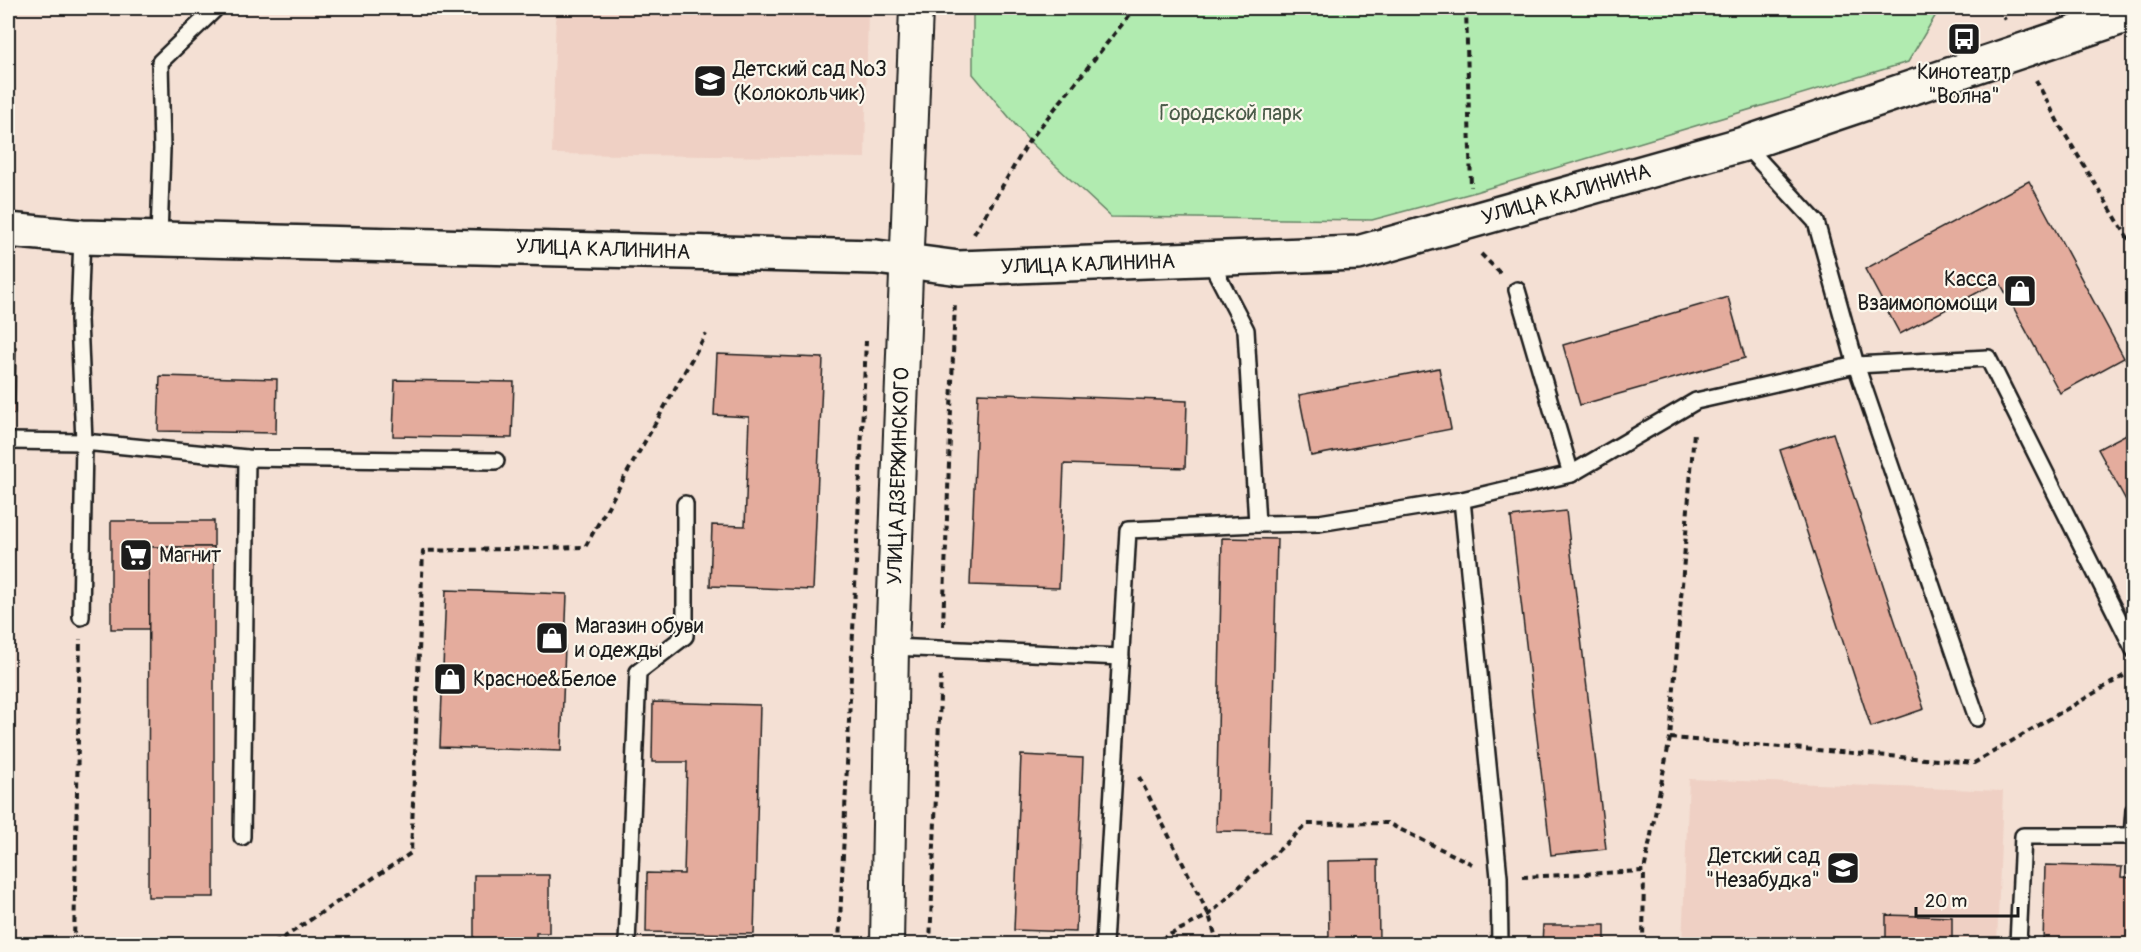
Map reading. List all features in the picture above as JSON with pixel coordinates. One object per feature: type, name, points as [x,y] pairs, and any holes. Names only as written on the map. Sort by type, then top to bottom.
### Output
[{"type":"street","name":"УЛИЦА ДЗЕРЖИНСКОГО","points":[[887,945],[892,647],[903,345],[909,260],[916,8]]},
{"type":"street","name":"УЛИЦА КАЛИНИНА","points":[[8,230],[82,237],[159,237],[909,260],[959,268],[1358,253],[1744,144],[2133,13]]},
{"type":"lane","points":[[159,237],[162,149],[160,62],[214,10]]},
{"type":"lane","points":[[1744,144],[1816,222],[1856,365],[1977,718]]},
{"type":"lane","points":[[81,617],[84,442],[80,320],[82,237]]},
{"type":"lane","points":[[1209,259],[1245,330],[1257,524]]},
{"type":"lane","points":[[1517,290],[1571,474]]},
{"type":"lane","points":[[1104,945],[1128,530],[1319,523],[1462,500],[1571,474],[1696,401],[1856,365],[1988,358],[2133,650]]},
{"type":"lane","points":[[8,441],[84,442],[246,458],[496,461]]},
{"type":"lane","points":[[242,837],[246,458]]},
{"type":"lane","points":[[1462,500],[1499,878],[1500,945]]},
{"type":"lane","points":[[627,945],[638,672],[685,636],[685,504]]},
{"type":"lane","points":[[892,647],[1121,657]]},
{"type":"lane","points":[[2018,945],[2023,836],[2132,836],[2133,810]]},
{"type":"path","points":[[930,945],[953,323],[959,268],[978,224],[1029,141],[1135,8]]},
{"type":"path","points":[[1466,8],[1472,193],[1454,226],[1517,290]]},
{"type":"path","points":[[1998,8],[2060,126],[2133,248]]},
{"type":"path","points":[[274,945],[411,853],[423,551],[585,547],[706,334]]},
{"type":"path","points":[[839,945],[866,341]]},
{"type":"path","points":[[1643,945],[1644,871],[1670,738],[1696,401]]},
{"type":"path","points":[[74,945],[81,617]]},
{"type":"path","points":[[1670,738],[1974,764],[2133,670]]},
{"type":"path","points":[[1116,731],[1209,915],[1218,945]]},
{"type":"path","points":[[1151,945],[1209,915],[1307,824],[1387,823],[1499,878],[1644,871]]},
{"type":"shaded area","name":"Детский сад №3 (Колокольчик)","points":[[556,8],[868,8],[865,158],[552,154]]},
{"type":"shaded area","name":"Детский сад \"Незабудка\"","points":[[1689,779],[2003,791],[1997,944],[1682,944]]},
{"type":"green space","name":"Городской парк","points":[[973,8],[1940,8],[1908,62],[1472,193],[1372,220],[1111,217],[1029,141],[973,74]]},
{"type":"building","points":[[2029,181],[2124,358],[2060,393],[1999,281],[1900,334],[1865,269]]},
{"type":"building","points":[[1728,297],[1745,358],[1580,405],[1563,345]]},
{"type":"building","points":[[8,347],[16,347],[15,414],[8,414]]},
{"type":"building","points":[[717,354],[823,358],[813,590],[710,586],[712,525],[745,526],[749,417],[714,415]]},
{"type":"building","points":[[1439,368],[1451,429],[1311,456],[1299,395]]},
{"type":"building","points":[[160,376],[277,379],[276,433],[158,431]]},
{"type":"building","points":[[395,380],[514,382],[512,438],[393,436]]},
{"type":"building","points":[[978,393],[1187,401],[1185,468],[1064,464],[1059,588],[970,585]]},
{"type":"building","points":[[2134,430],[2134,515],[2098,449]]},
{"type":"building","points":[[1833,433],[1924,709],[1871,727],[1780,450]]},
{"type":"building","points":[[1566,511],[1606,849],[1551,855],[1511,517]]},
{"type":"building","points":[[111,521],[214,521],[214,547],[149,547],[149,629],[111,629]]},
{"type":"building","points":[[1222,538],[1277,539],[1270,832],[1216,831]]},
{"type":"building","points":[[149,547],[214,547],[214,897],[148,897]]},
{"type":"building","points":[[446,590],[567,594],[561,751],[440,747]]},
{"type":"building","points":[[653,702],[760,705],[754,934],[646,932],[647,873],[684,874],[687,762],[652,762]]},
{"type":"building","points":[[1021,755],[1083,758],[1076,932],[1014,930]]},
{"type":"building","points":[[1378,860],[1379,944],[1329,944],[1328,861]]},
{"type":"building","points":[[2045,865],[2122,867],[2121,877],[2134,878],[2134,944],[2043,944]]},
{"type":"building","points":[[474,875],[549,875],[549,933],[536,933],[536,944],[474,944]]},
{"type":"building","points":[[1886,915],[1952,917],[1952,944],[1886,944]]},
{"type":"building","points":[[1543,925],[1605,925],[1605,944],[1542,944]]},
{"type":"place","name":"Кинотеатр \"Волна\"","points":[[1964,39]]},
{"type":"place","name":"Детский сад №3 (Колокольчик)","points":[[710,81]]},
{"type":"place","name":"Касса Взаимопомощи","points":[[2020,291]]},
{"type":"place","name":"Магнит","points":[[136,555]]},
{"type":"place","name":"Магазин обуви и одежды","points":[[552,638]]},
{"type":"place","name":"Красное&Белое","points":[[450,679]]},
{"type":"place","name":"Детский сад \"Незабудка\"","points":[[1843,868]]}]
